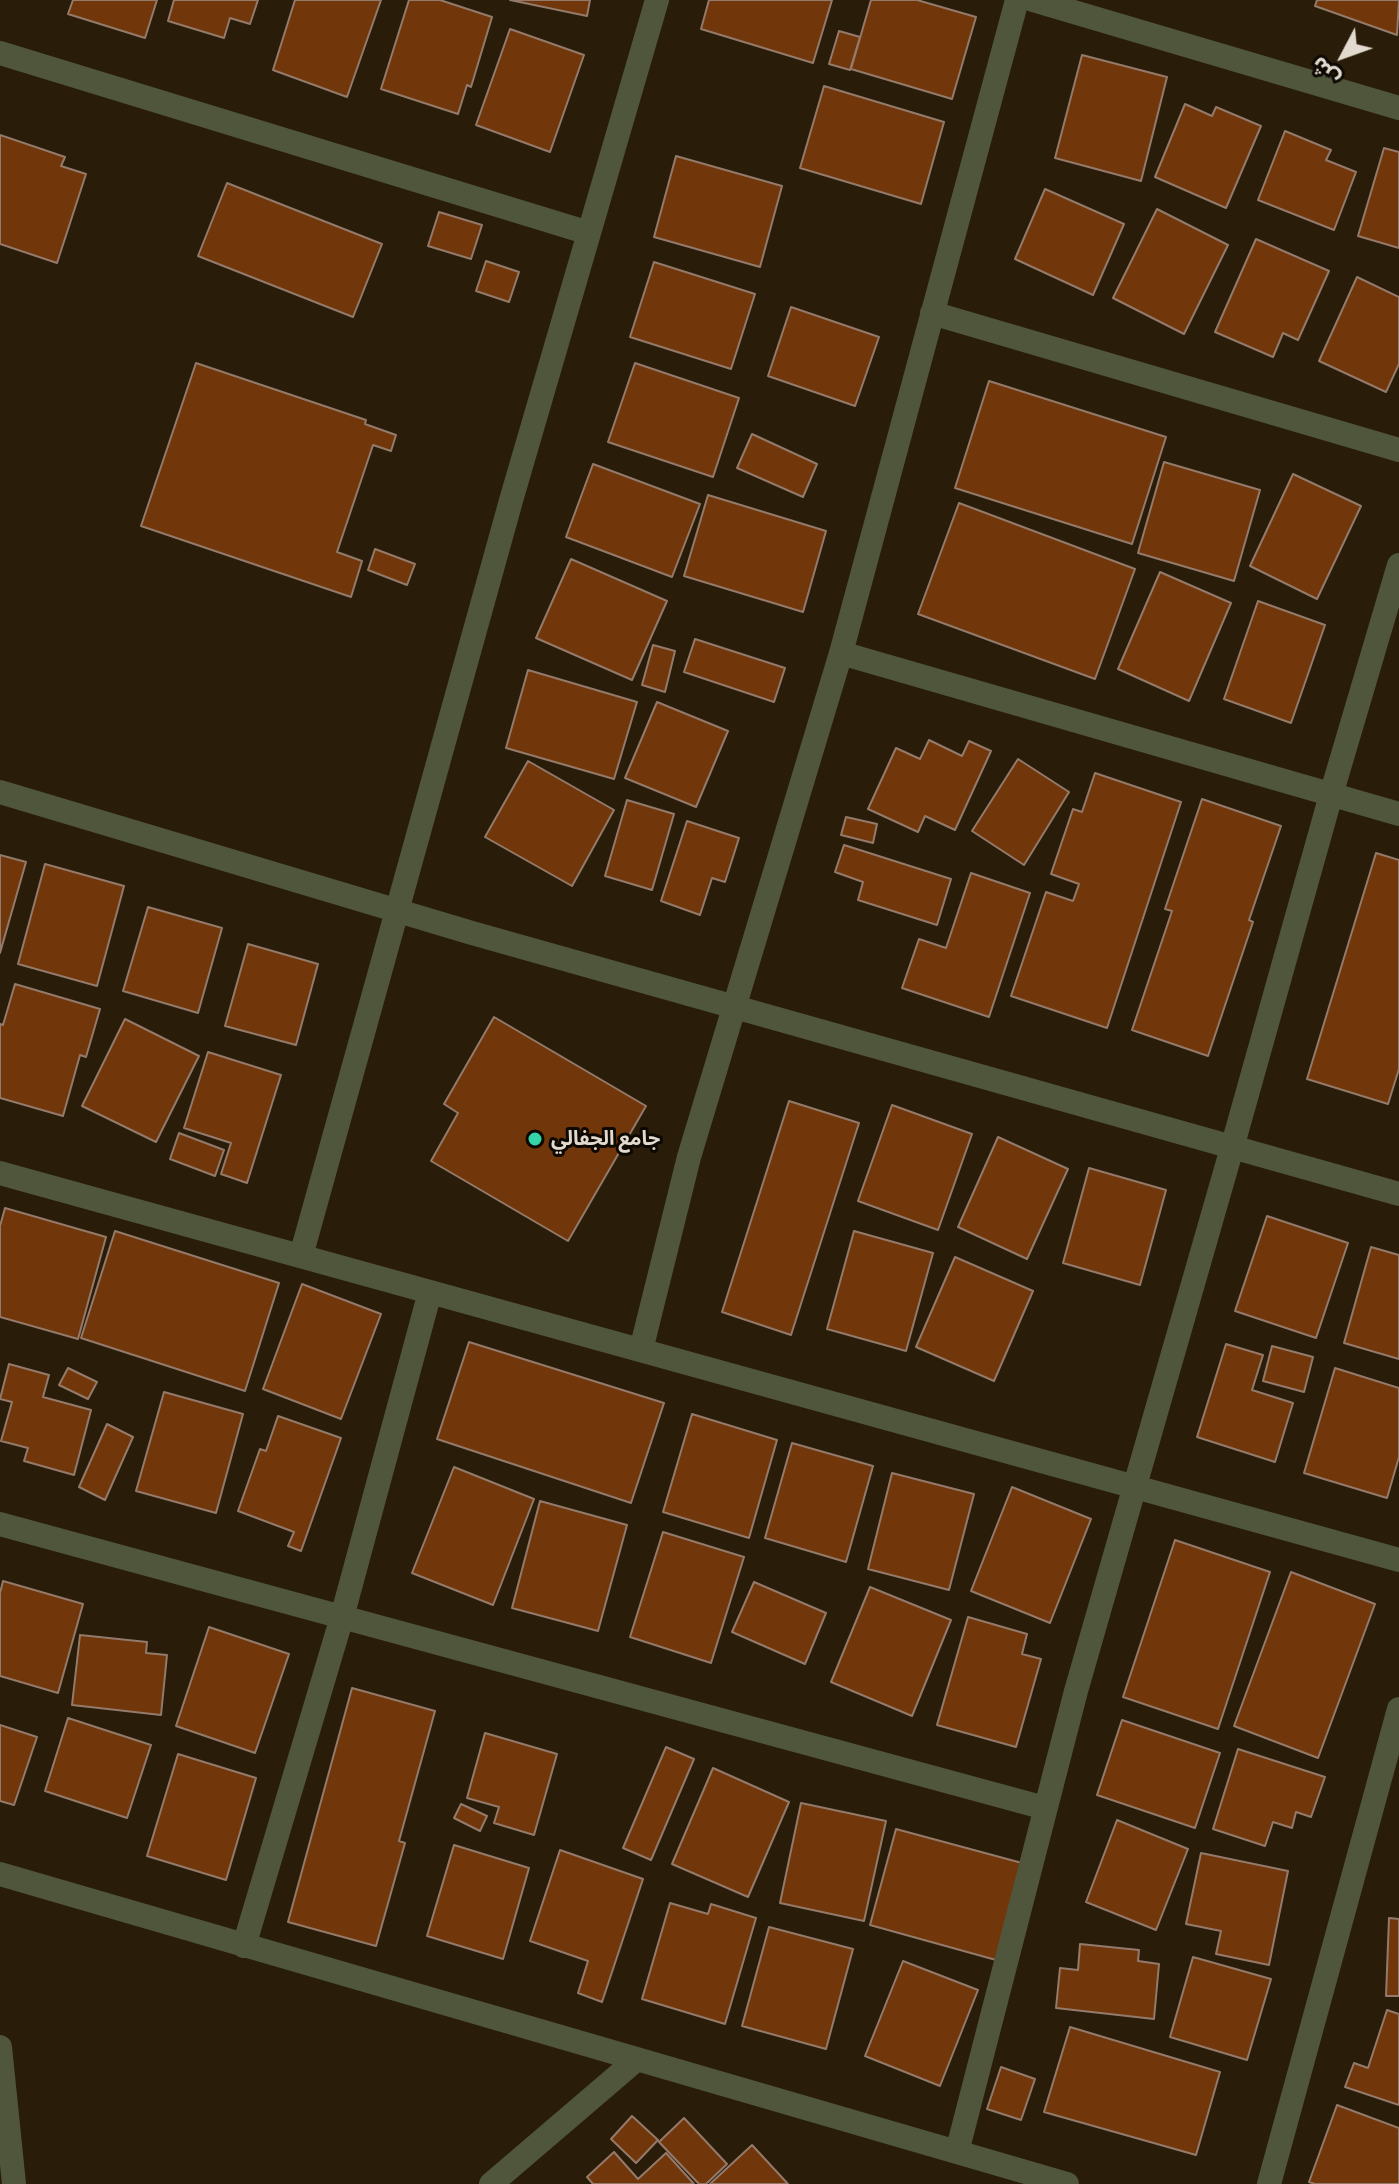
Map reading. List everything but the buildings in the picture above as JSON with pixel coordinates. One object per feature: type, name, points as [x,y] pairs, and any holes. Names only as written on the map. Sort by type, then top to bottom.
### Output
[{"type":"street","points":[[301,1256],[512,497],[657,0]]},
{"type":"street","points":[[641,1350],[689,1157],[732,1007],[841,653],[1017,0]]},
{"type":"street","points":[[1033,0],[1399,108]]},
{"type":"street","points":[[0,53],[589,233]]},
{"type":"street","points":[[932,313],[1399,450]]},
{"type":"street","points":[[957,2152],[1045,1808],[1133,1486],[1399,565]]},
{"type":"street","points":[[841,653],[1399,814]]},
{"type":"street","points":[[0,792],[732,1007],[1399,1194]]},
{"type":"street","points":[[0,1173],[1399,1560]]},
{"type":"street","points":[[244,1946],[342,1617],[430,1292]]},
{"type":"street","points":[[0,1524],[1045,1808]]},
{"type":"street","points":[[1269,2184],[1399,1709]]},
{"type":"street","points":[[0,1874],[957,2152],[1010,2177],[1067,2184]]},
{"type":"street","points":[[0,2047],[14,2184]]},
{"type":"street","points":[[491,2184],[636,2060]]},
{"type":"place","name":"جامع الجفالي","points":[[535,1139]]}]
